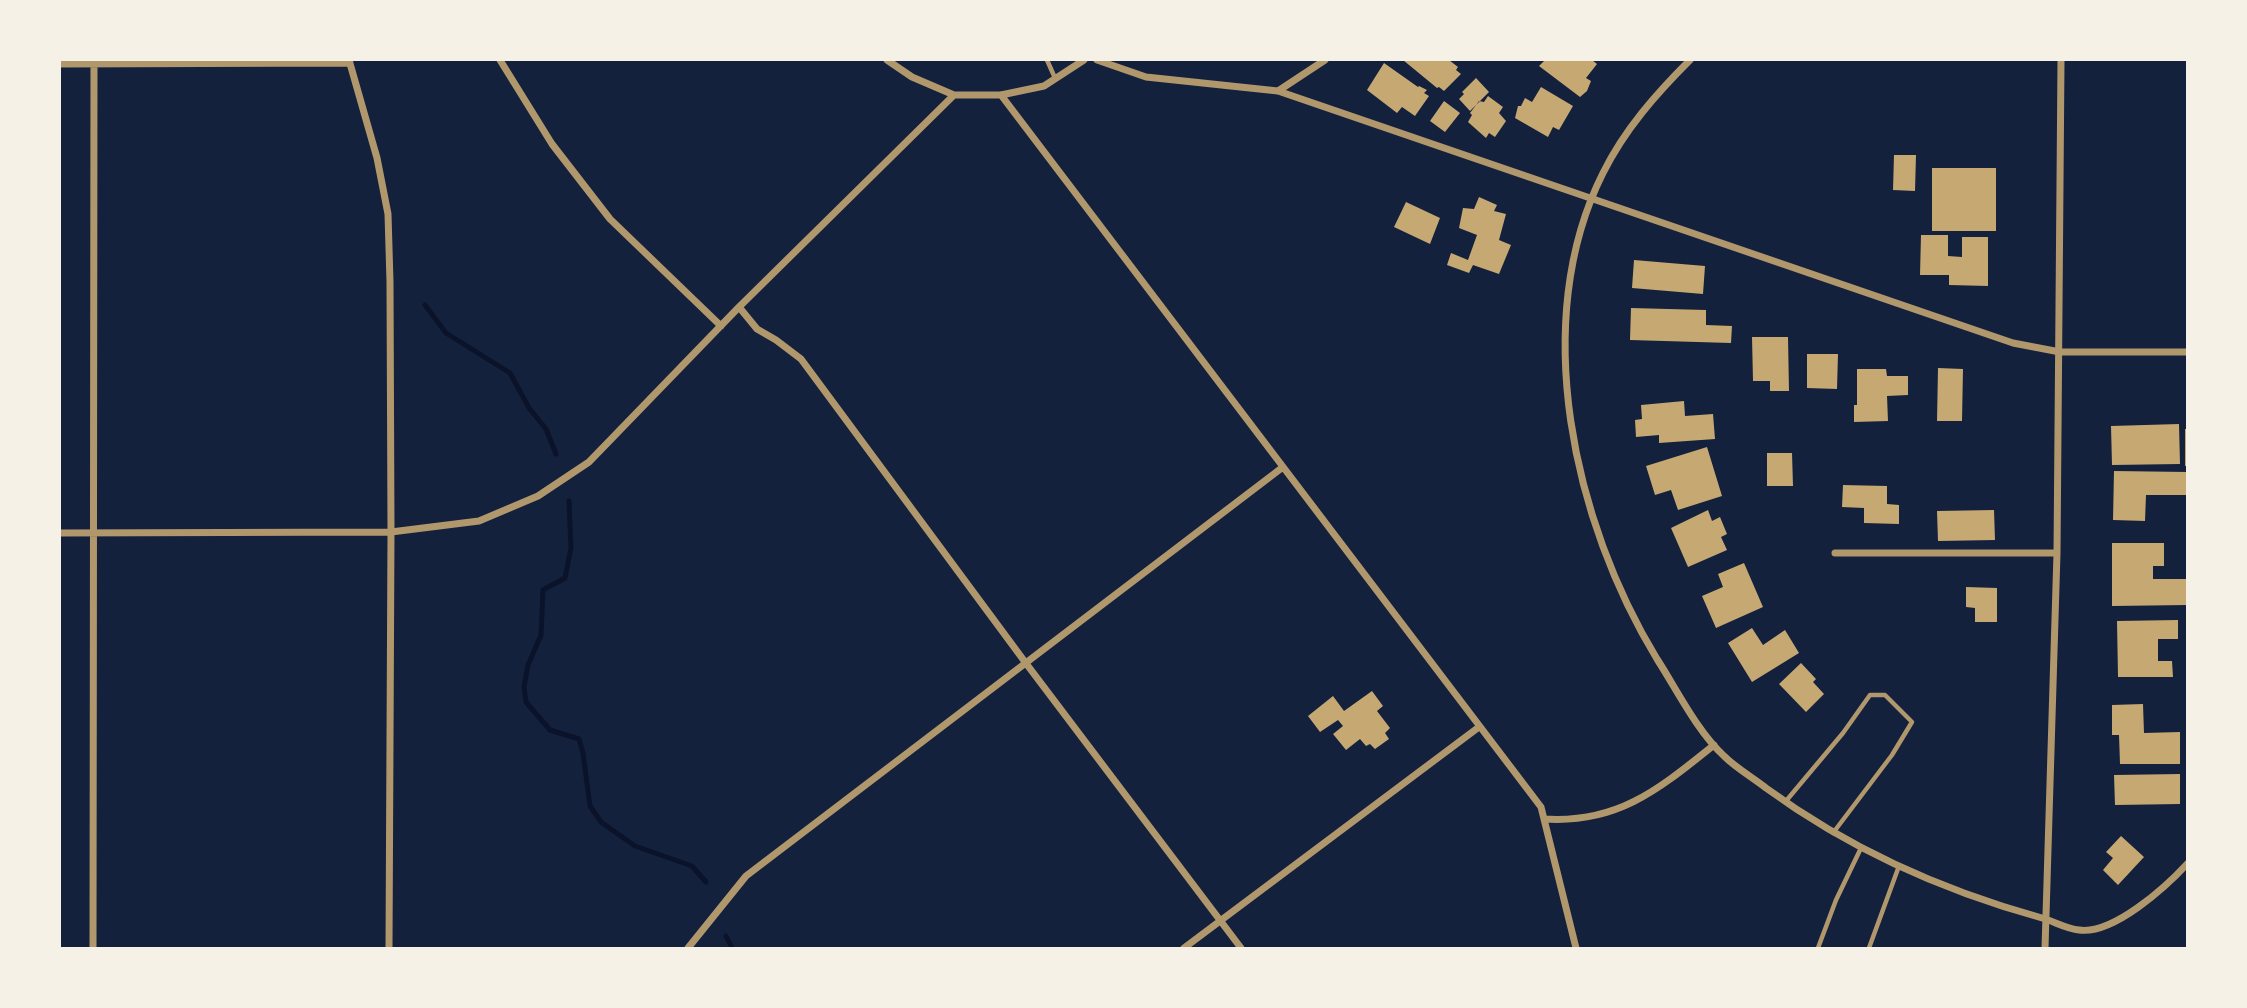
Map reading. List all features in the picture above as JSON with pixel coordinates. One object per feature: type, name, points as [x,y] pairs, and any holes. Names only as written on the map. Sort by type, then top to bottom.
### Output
[{"type":"street","points":[[500,60],[552,144],[610,219],[721,326]]},
{"type":"street","points":[[887,60],[912,76],[954,95],[1002,95],[1044,86],[1084,60]]},
{"type":"street","points":[[1097,60],[1146,77],[1278,91],[2013,344],[2060,352],[2188,352]]},
{"type":"street","points":[[1278,91],[1325,60]]},
{"type":"street","points":[[1690,60],[1655,95],[1627,132],[1603,172],[1575,250],[1568,288],[1565,335],[1571,424],[1591,514],[1611,570],[1636,624],[1686,706],[1724,757],[1785,801],[1861,848],[1991,904],[2079,930],[2097,928],[2118,920],[2141,905],[2188,863]]},
{"type":"street","points":[[2045,948],[2057,553],[2061,60]]},
{"type":"street","points":[[60,64],[350,61],[377,158],[387,214],[390,282],[389,948]]},
{"type":"street","points":[[93,948],[94,62]]},
{"type":"street","points":[[60,533],[391,532],[479,521],[538,496],[589,463],[739,307],[954,95]]},
{"type":"street","points":[[1002,95],[1541,807],[1576,948]]},
{"type":"street","points":[[739,307],[757,329],[800,359],[1241,948]]},
{"type":"street","points":[[688,948],[746,876],[1283,467]]},
{"type":"street","points":[[1835,553],[2057,553]]},
{"type":"street","points":[[1184,948],[1479,727]]},
{"type":"street","points":[[1544,819],[1567,821],[1597,817],[1634,802],[1677,775],[1714,745]]},
{"type":"lane","points":[[1047,60],[1055,79]]},
{"type":"lane","points":[[1785,801],[1843,733],[1870,695],[1885,695],[1912,722],[1892,755],[1833,832]]},
{"type":"lane","points":[[1818,948],[1836,900],[1861,848]]},
{"type":"lane","points":[[1869,948],[1899,865]]},
{"type":"building","points":[[1403,60],[1449,60],[1458,67],[1456,70],[1461,74],[1444,91]]},
{"type":"building","points":[[1545,60],[1592,60],[1597,64],[1586,78],[1591,81],[1587,91],[1580,97],[1539,66]]},
{"type":"building","points":[[1384,63],[1418,87],[1427,90],[1424,93],[1429,96],[1415,116],[1402,107],[1397,113],[1367,90]]},
{"type":"building","points":[[1476,78],[1489,92],[1470,111],[1459,99]]},
{"type":"building","points":[[1541,87],[1573,106],[1559,130],[1553,127],[1548,137],[1515,118],[1518,106],[1521,106],[1525,98],[1532,102]]},
{"type":"building","points":[[1488,96],[1503,107],[1499,113],[1506,121],[1495,137],[1489,133],[1486,138],[1468,122],[1472,115],[1470,113],[1479,101],[1484,102]]},
{"type":"building","points":[[1444,101],[1460,113],[1445,132],[1430,121]]},
{"type":"building","points":[[1894,155],[1916,155],[1915,191],[1893,190]]},
{"type":"building","points":[[1932,168],[1996,168],[1996,231],[1932,231]]},
{"type":"building","points":[[1479,197],[1497,205],[1494,211],[1506,214],[1499,240],[1511,245],[1499,274],[1473,265],[1469,273],[1447,265],[1451,253],[1468,260],[1477,235],[1459,228],[1463,208],[1474,209]]},
{"type":"building","points":[[1406,202],[1440,218],[1430,244],[1394,227]]},
{"type":"building","points":[[1921,235],[1948,235],[1948,256],[1962,257],[1962,237],[1988,237],[1988,286],[1949,285],[1949,275],[1920,275]]},
{"type":"building","points":[[1634,260],[1705,266],[1703,294],[1632,288]]},
{"type":"building","points":[[1631,308],[1706,310],[1706,325],[1732,326],[1731,343],[1630,340]]},
{"type":"building","points":[[1752,337],[1788,337],[1789,391],[1770,391],[1770,381],[1753,381]]},
{"type":"building","points":[[1807,354],[1838,354],[1837,389],[1807,388]]},
{"type":"building","points":[[1938,368],[1963,369],[1962,421],[1937,421]]},
{"type":"building","points":[[1857,369],[1886,369],[1887,376],[1908,376],[1908,395],[1887,396],[1888,421],[1854,422]]},
{"type":"building","points":[[1684,401],[1685,416],[1713,414],[1715,439],[1659,443],[1659,435],[1636,437],[1635,420],[1642,419],[1641,405]]},
{"type":"building","points":[[2179,424],[2180,464],[2112,465],[2111,426]]},
{"type":"building","points":[[2185,429],[2188,429],[2188,466],[2185,466]]},
{"type":"building","points":[[1707,447],[1722,496],[1678,510],[1671,490],[1655,495],[1646,466]]},
{"type":"building","points":[[1767,453],[1792,453],[1793,486],[1767,486]]},
{"type":"building","points":[[2114,471],[2188,472],[2188,495],[2146,495],[2145,521],[2113,520]]},
{"type":"building","points":[[1843,485],[1887,486],[1887,504],[1899,505],[1899,524],[1864,523],[1864,508],[1842,507]]},
{"type":"building","points":[[1708,510],[1712,521],[1720,517],[1727,534],[1721,537],[1727,550],[1688,567],[1671,528]]},
{"type":"building","points":[[1994,510],[1995,540],[1938,541],[1937,511]]},
{"type":"building","points":[[2112,543],[2164,543],[2164,566],[2153,566],[2153,579],[2188,579],[2188,605],[2112,606]]},
{"type":"building","points":[[1744,563],[1763,607],[1716,628],[1702,596],[1723,587],[1718,574]]},
{"type":"building","points":[[1966,587],[1997,588],[1997,622],[1975,622],[1975,608],[1966,607]]},
{"type":"building","points":[[2178,620],[2178,639],[2158,639],[2158,661],[2172,661],[2173,677],[2118,677],[2117,621]]},
{"type":"building","points":[[1752,628],[1763,645],[1785,630],[1799,653],[1752,682],[1728,643]]},
{"type":"building","points":[[1801,663],[1816,679],[1813,682],[1824,694],[1806,712],[1779,684]]},
{"type":"building","points":[[1372,691],[1383,706],[1377,711],[1390,728],[1385,733],[1389,739],[1375,749],[1370,744],[1366,746],[1360,739],[1346,750],[1333,734],[1343,726],[1338,720],[1320,732],[1308,716],[1333,696],[1344,711]]},
{"type":"building","points":[[2143,704],[2144,733],[2180,732],[2180,764],[2120,764],[2119,735],[2112,735],[2112,705]]},
{"type":"building","points":[[2180,774],[2180,804],[2115,805],[2114,775]]},
{"type":"building","points":[[2121,836],[2144,857],[2118,885],[2103,870],[2113,858],[2106,852]]},
{"type":"waterway","points":[[425,305],[446,333],[510,373],[529,408],[546,429],[556,454]]},
{"type":"waterway","points":[[569,501],[571,548],[565,578],[543,590],[541,635],[528,665],[524,687],[526,702],[550,730],[579,739],[590,806],[601,822],[635,846],[692,866],[706,882]]},
{"type":"waterway","points":[[726,936],[732,948]]}]
